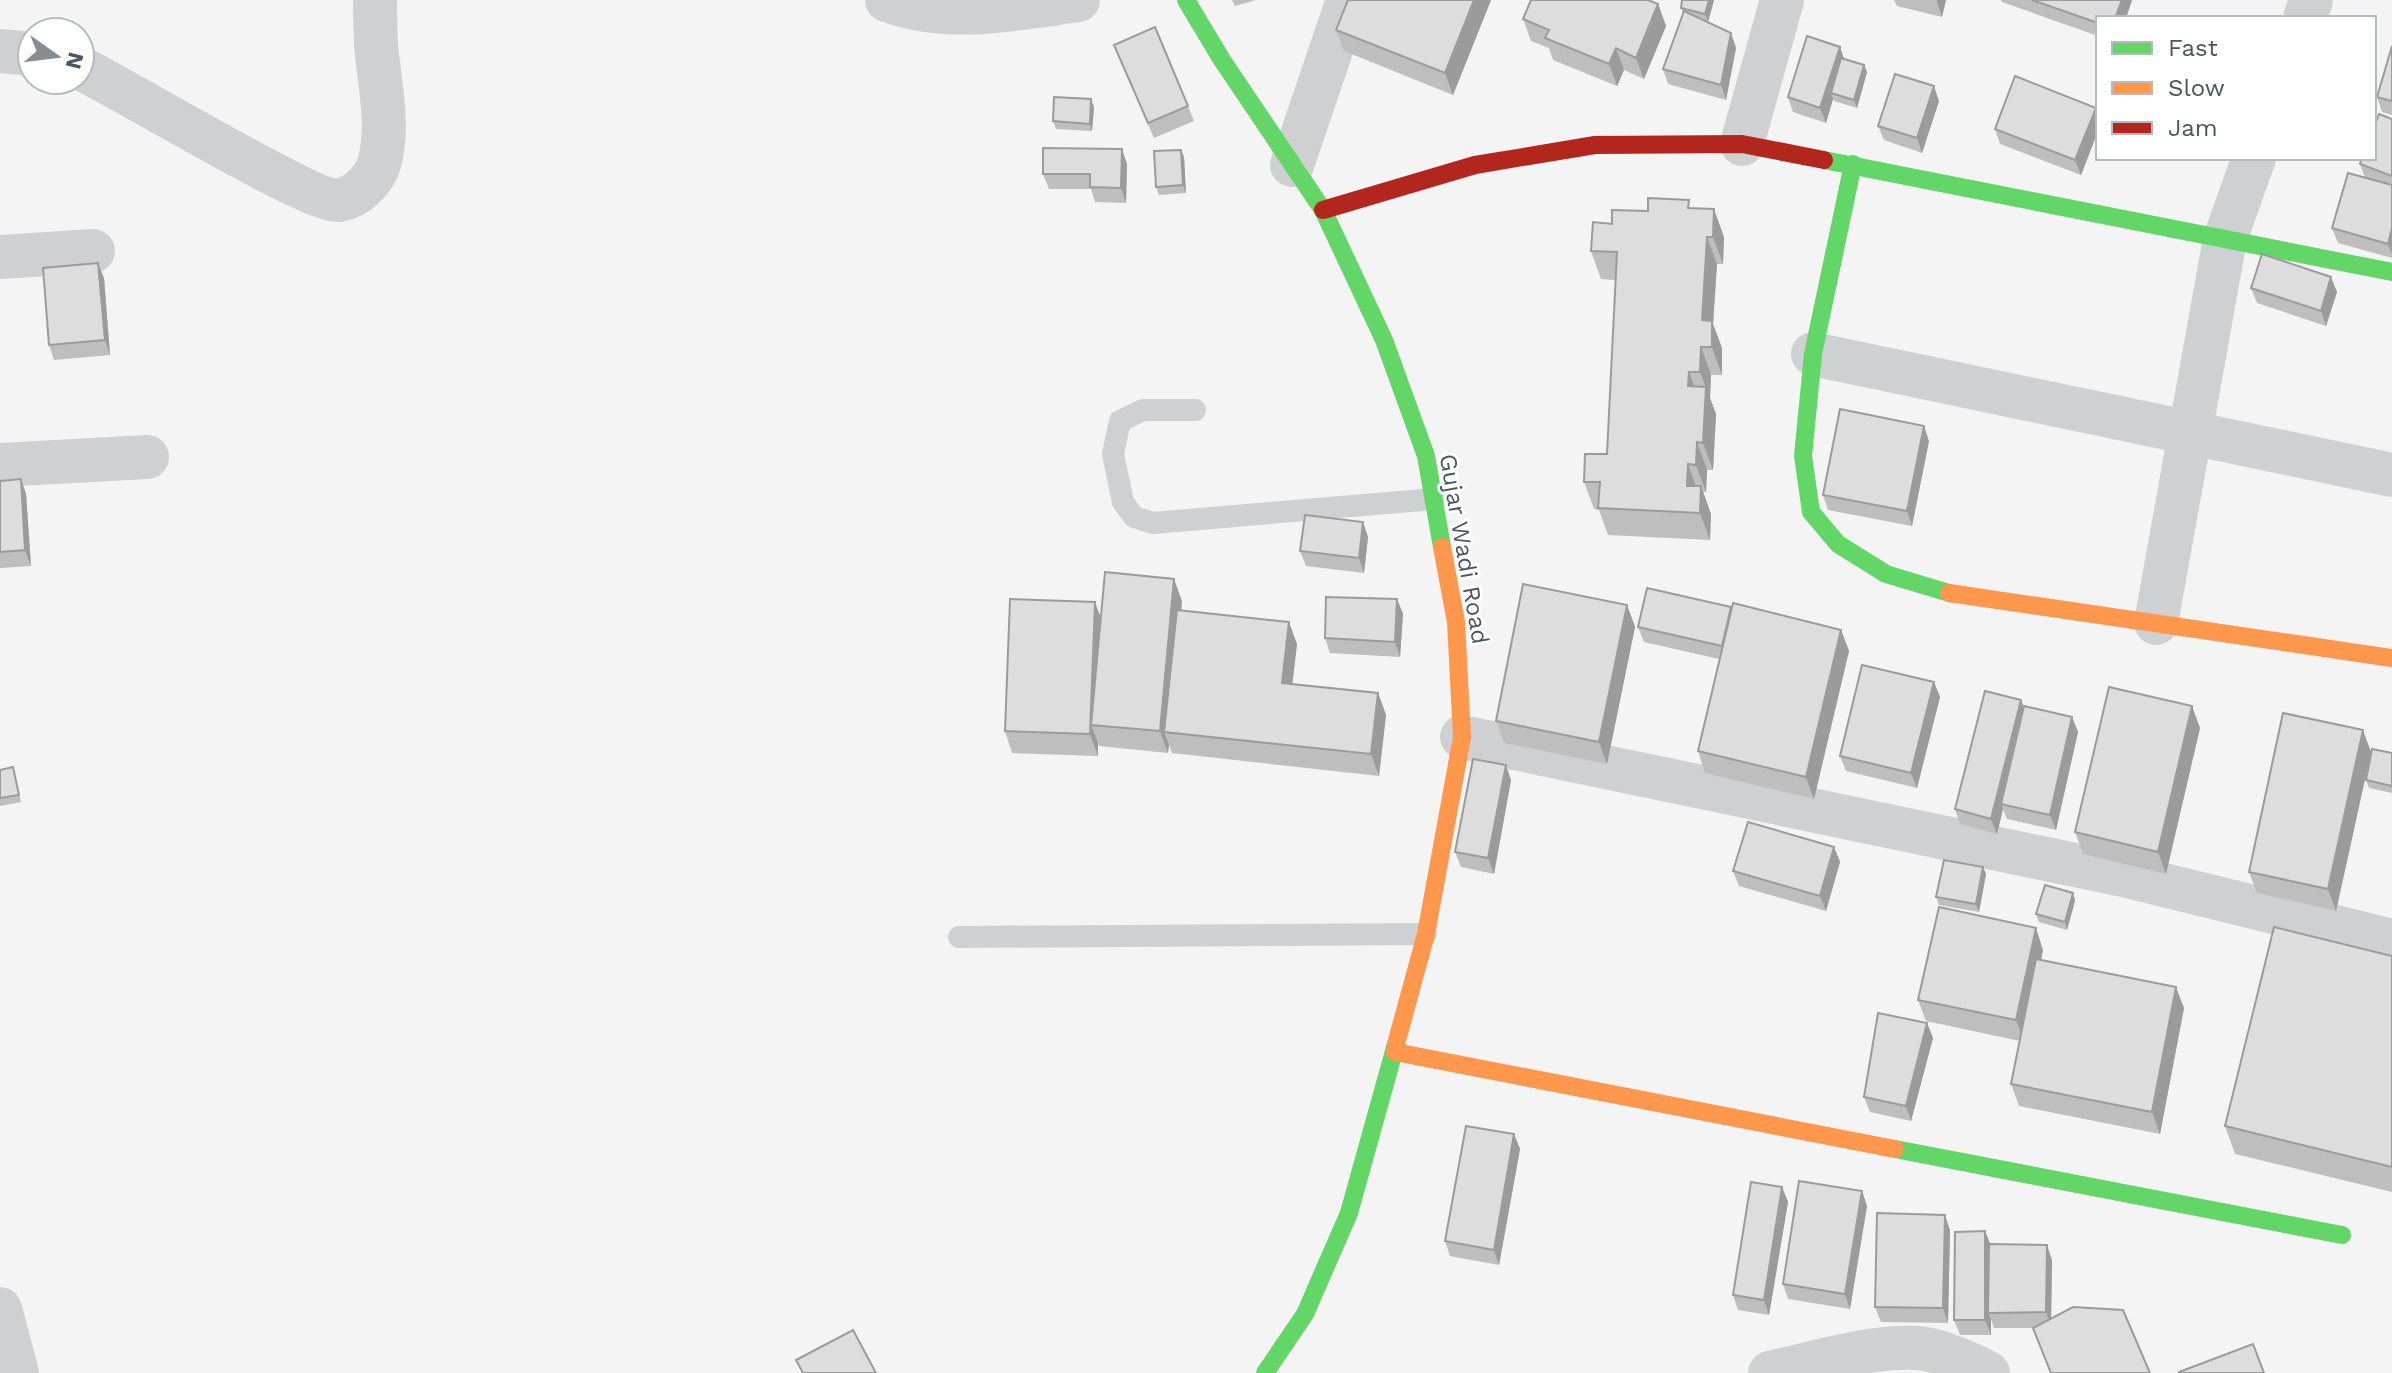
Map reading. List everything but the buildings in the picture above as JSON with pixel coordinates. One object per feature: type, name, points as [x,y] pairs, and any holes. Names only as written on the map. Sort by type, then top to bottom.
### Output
[{"type":"street","points":[[96,77],[315,195],[339,201],[361,190],[378,168],[385,131],[375,0]]},
{"type":"street","points":[[887,0],[935,13],[993,12],[1078,0]]},
{"type":"street","name":"Gujar Wadi Road","points":[[1186,0],[1222,60],[1323,210],[1384,340],[1426,456],[1456,622],[1462,737],[1426,934],[1349,1213],[1305,1314],[1265,1373]]},
{"type":"street","points":[[1292,165],[1348,0]]},
{"type":"street","points":[[1742,144],[1782,0]]},
{"type":"street","points":[[1323,210],[1475,165],[1595,145],[1742,144],[2392,272]]},
{"type":"street","points":[[2156,623],[2225,239],[2253,160]]},
{"type":"street","points":[[1853,164],[1813,354],[1803,456],[1811,512],[1838,544],[1886,574],[1944,592],[2392,658]]},
{"type":"street","points":[[0,257],[93,251]]},
{"type":"street","points":[[1813,354],[2392,475]]},
{"type":"street","points":[[0,465],[147,457]]},
{"type":"street","points":[[1462,737],[2123,875],[2392,941]]},
{"type":"street","points":[[1395,1052],[2342,1235]]},
{"type":"street","points":[[0,1309],[17,1373]]},
{"type":"street","points":[[1770,1373],[1863,1352],[1919,1348],[1971,1363],[1988,1373]]},
{"type":"lane","points":[[1195,410],[1143,410],[1120,421],[1113,454],[1123,502],[1134,517],[1153,523],[1434,499]]},
{"type":"lane","points":[[959,937],[1426,934]]},
{"type":"traffic: fast","points":[[1186,0],[1222,60],[1323,210],[1384,340],[1426,456],[1442,547]]},
{"type":"traffic: fast","points":[[1824,160],[2392,272]]},
{"type":"traffic: fast","points":[[1853,164],[1813,354],[1803,456],[1811,512],[1838,544],[1886,574],[1949,593]]},
{"type":"traffic: fast","points":[[1265,1373],[1305,1314],[1349,1213],[1396,1044]]},
{"type":"traffic: fast","points":[[1895,1149],[2342,1235]]},
{"type":"traffic: slow","points":[[1396,1044],[1426,934],[1462,737],[1456,622],[1442,547]]},
{"type":"traffic: slow","points":[[1949,593],[2392,658]]},
{"type":"traffic: slow","points":[[1395,1052],[1895,1149]]},
{"type":"traffic: jam","points":[[1323,210],[1475,165],[1595,145],[1742,144],[1824,160]]}]
